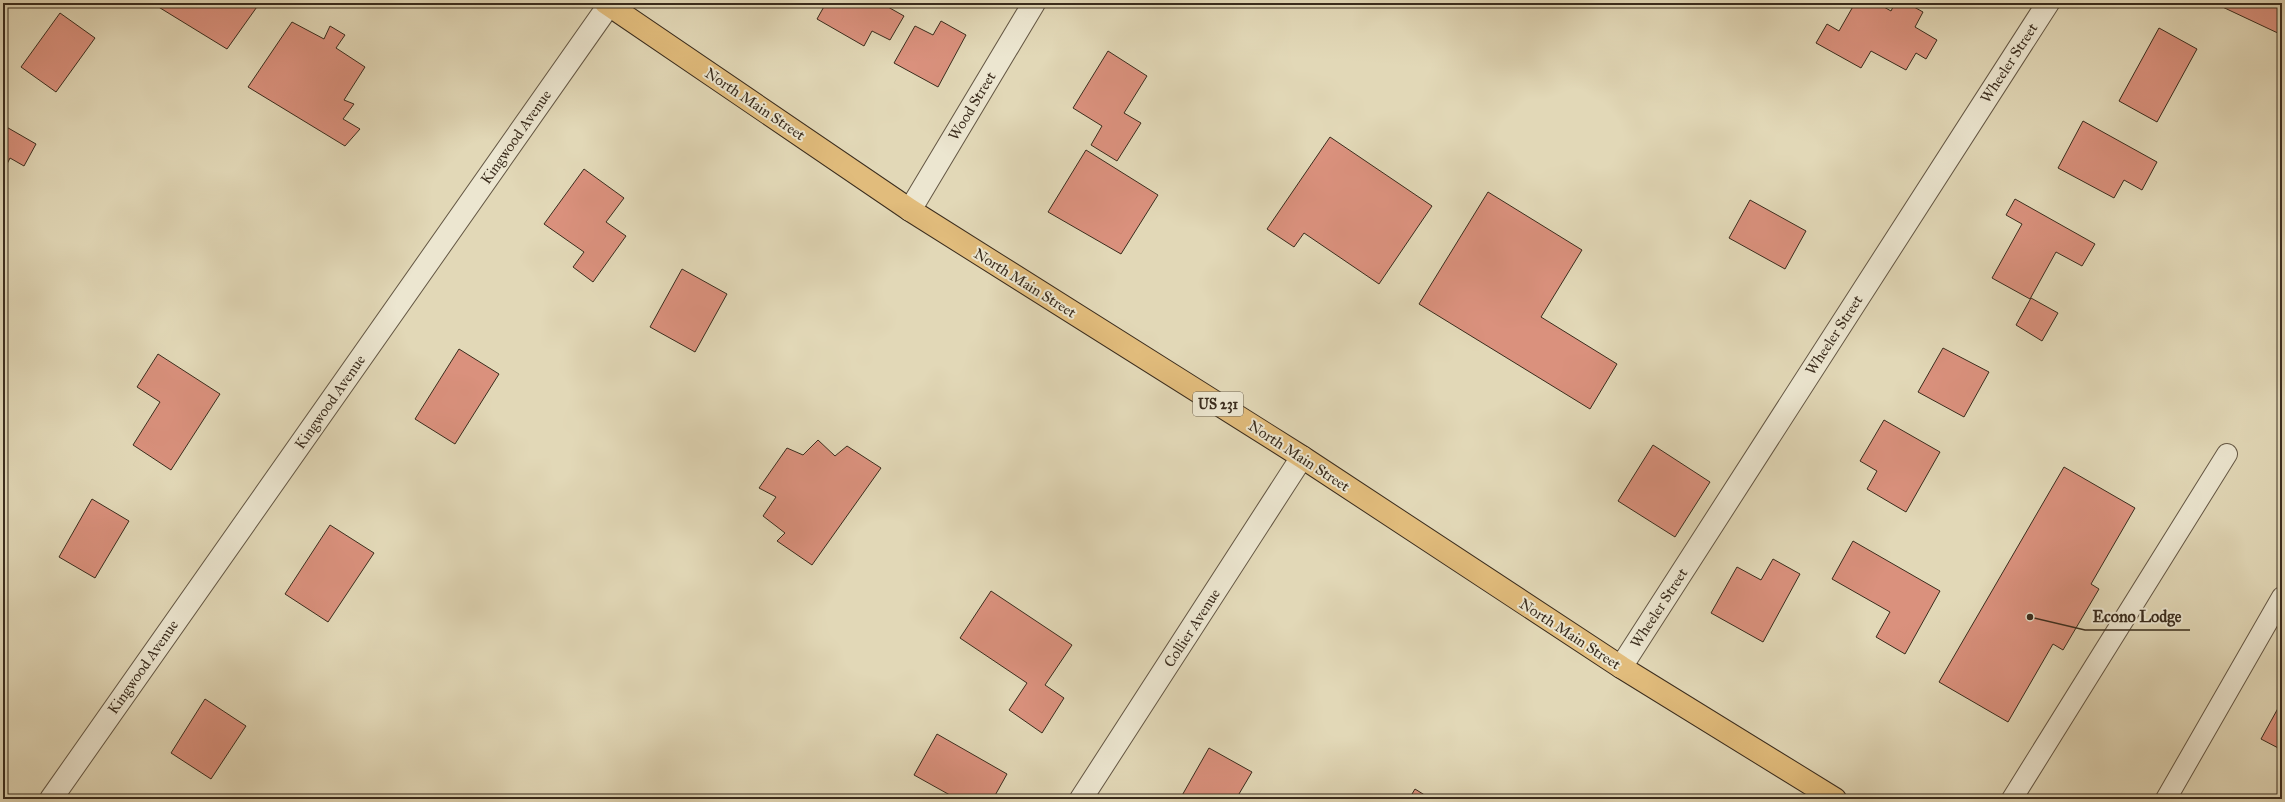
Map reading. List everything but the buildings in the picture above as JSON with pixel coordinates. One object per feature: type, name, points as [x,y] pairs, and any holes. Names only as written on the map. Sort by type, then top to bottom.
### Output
[{"type":"highway","name":"North Main Street","points":[[608,4],[910,210],[1302,457],[1621,667],[1835,799]]},
{"type":"street","name":"Wood Street","points":[[910,210],[1034,3]]},
{"type":"street","name":"Wheeler Street","points":[[1621,667],[2048,3]]},
{"type":"street","name":"Kingwood Avenue","points":[[50,799],[608,4]]},
{"type":"street","name":"Collier Avenue","points":[[1081,799],[1302,457]]},
{"type":"lane","points":[[2012,799],[2227,454]]},
{"type":"lane","points":[[2166,799],[2282,597]]},
{"type":"place","name":"Econo Lodge","points":[[2030,617]]}]
